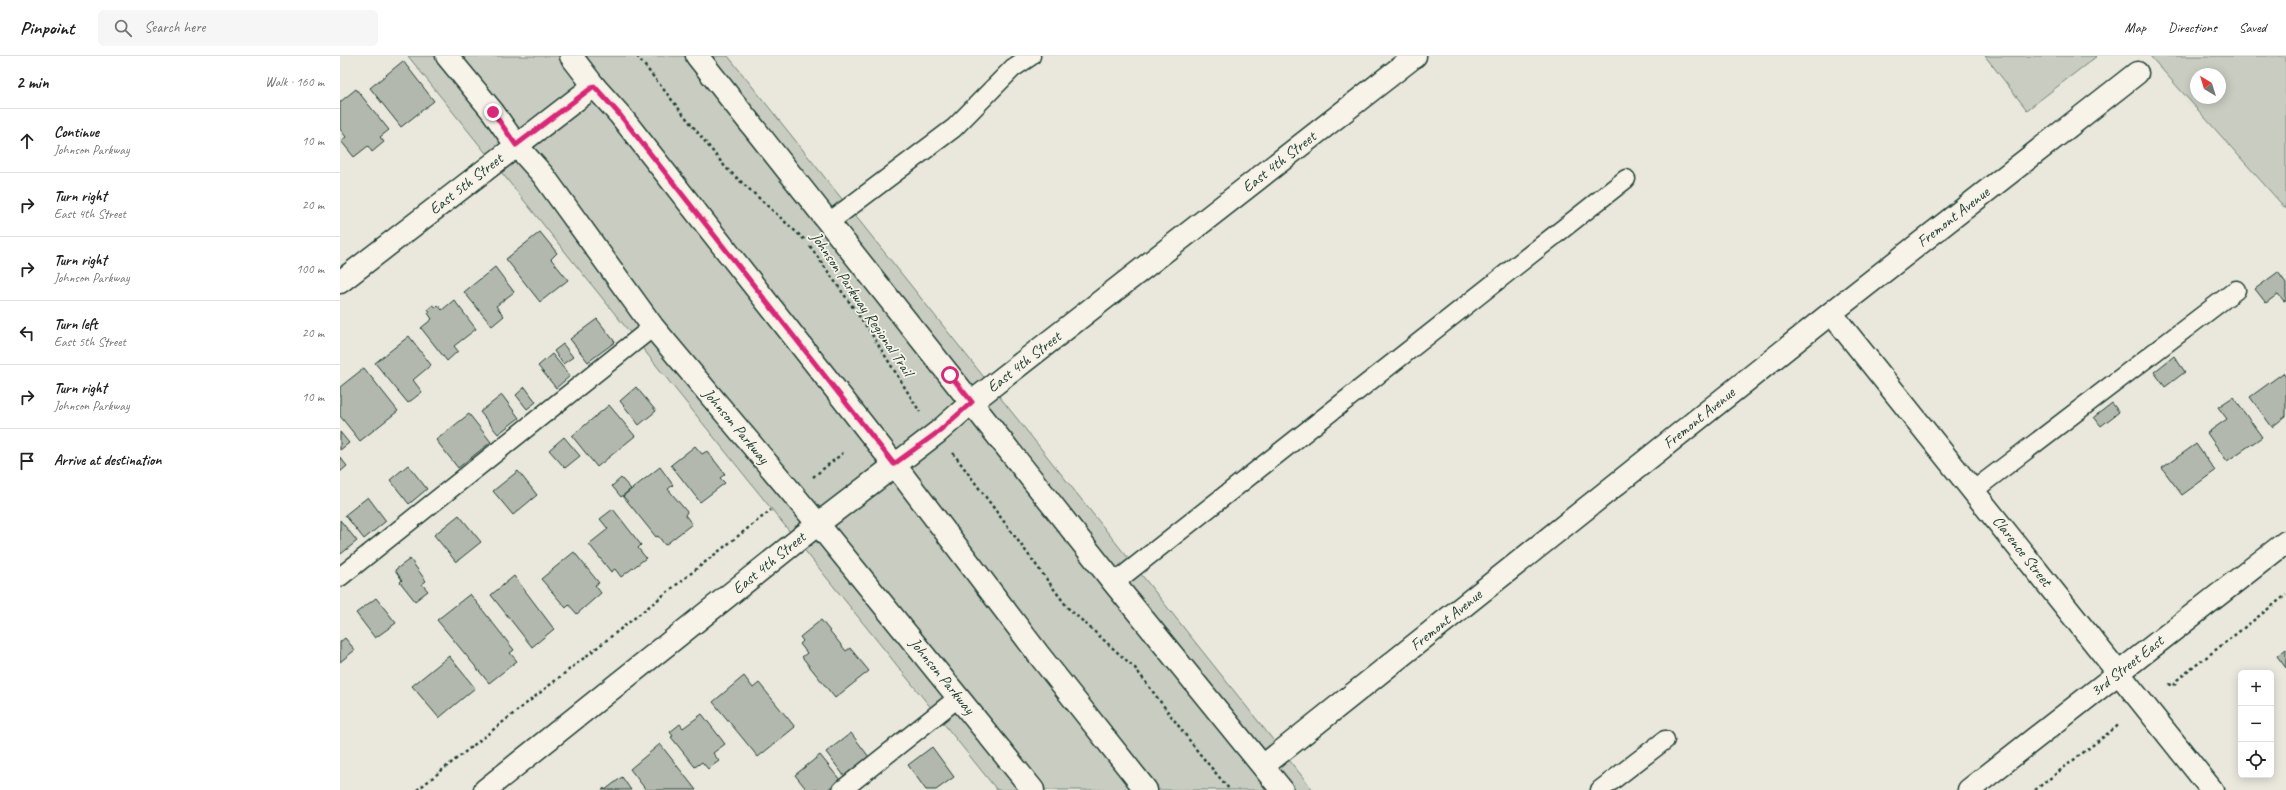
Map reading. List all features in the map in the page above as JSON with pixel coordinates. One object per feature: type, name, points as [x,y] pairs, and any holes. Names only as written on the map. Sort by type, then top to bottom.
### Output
[{"type":"street","name":"Johnson Parkway","points":[[447,56],[493,112],[516,145],[543,175],[653,327],[818,524],[1033,790]]},
{"type":"street","points":[[571,56],[594,86],[620,115],[894,464],[1039,656],[1146,790]]},
{"type":"street","points":[[697,56],[1114,583],[1282,790]]},
{"type":"street","name":"East 4th Street","points":[[484,790],[894,464],[938,432],[972,402],[1415,56]]},
{"type":"street","name":"Fremont Avenue","points":[[1263,766],[1831,313],[2137,73]]},
{"type":"street","name":"East 5th Street","points":[[340,282],[594,86]]},
{"type":"street","name":"Clarence Street","points":[[1831,313],[1974,490],[2212,790]]},
{"type":"street","name":"3rd Street East","points":[[1969,790],[2286,542]]},
{"type":"lane","points":[[828,223],[954,128],[1013,68],[1032,56]]},
{"type":"lane","points":[[1114,583],[1626,179]]},
{"type":"lane","points":[[1974,490],[2236,290]]},
{"type":"lane","points":[[340,577],[653,327]]},
{"type":"lane","points":[[842,790],[959,697]]},
{"type":"lane","points":[[1600,790],[1665,740]]},
{"type":"path","name":"Johnson Parkway Regional Trail","points":[[637,56],[726,168],[807,241],[871,333],[918,410]]},
{"type":"path","points":[[952,452],[1068,608],[1135,668],[1199,753],[1230,790]]},
{"type":"path","points":[[811,478],[843,453]]},
{"type":"path","points":[[417,790],[775,508]]},
{"type":"path","points":[[2169,684],[2174,686],[2177,680],[2286,595]]},
{"type":"path","points":[[2035,790],[2120,724]]},
{"type":"shaded area","points":[[408,56],[728,56],[1313,790],[997,790]]},
{"type":"shaded area","points":[[1985,56],[2097,56],[2027,110]]},
{"type":"shaded area","points":[[2150,56],[2286,56],[2286,209],[2193,104],[2226,104],[2226,68],[2190,68],[2190,101]]},
{"type":"building","points":[[403,61],[434,101],[401,127],[370,88]]},
{"type":"building","points":[[356,89],[389,130],[380,137],[384,142],[372,152],[368,146],[354,157],[341,141],[346,137],[340,129],[340,102]]},
{"type":"building","points":[[540,232],[557,253],[551,259],[568,280],[540,302],[506,259]]},
{"type":"building","points":[[495,267],[514,292],[496,306],[504,316],[492,326],[464,292]]},
{"type":"building","points":[[2278,272],[2286,283],[2286,300],[2284,301],[2278,294],[2266,303],[2255,289]]},
{"type":"building","points":[[454,300],[476,329],[454,346],[458,351],[447,361],[421,328],[432,319],[428,313],[430,312],[428,309],[433,305],[436,307],[438,305],[442,310]]},
{"type":"building","points":[[597,319],[615,342],[588,362],[570,339]]},
{"type":"building","points":[[409,336],[431,365],[413,380],[422,392],[408,403],[375,363]]},
{"type":"building","points":[[563,344],[573,357],[563,364],[554,351]]},
{"type":"building","points":[[552,354],[570,376],[556,388],[538,366]]},
{"type":"building","points":[[2174,356],[2185,372],[2165,387],[2154,372]]},
{"type":"building","points":[[364,368],[398,411],[360,441],[340,416],[340,387]]},
{"type":"building","points":[[2283,373],[2286,377],[2286,416],[2272,427],[2250,397]]},
{"type":"building","points":[[525,387],[536,402],[527,409],[516,395]]},
{"type":"building","points":[[636,387],[656,411],[639,425],[620,401]]},
{"type":"building","points":[[502,395],[519,418],[498,434],[480,412]]},
{"type":"building","points":[[2233,397],[2262,437],[2227,461],[2207,433],[2227,419],[2218,407]]},
{"type":"building","points":[[2112,403],[2119,412],[2101,426],[2094,417]]},
{"type":"building","points":[[609,405],[635,436],[597,467],[572,436]]},
{"type":"building","points":[[469,414],[491,442],[458,468],[436,440]]},
{"type":"building","points":[[340,432],[349,443],[340,450]]},
{"type":"building","points":[[564,437],[580,456],[565,468],[549,450]]},
{"type":"building","points":[[2196,444],[2215,471],[2182,495],[2162,468]]},
{"type":"building","points":[[695,446],[702,454],[707,451],[725,474],[720,478],[725,483],[700,502],[671,465]]},
{"type":"building","points":[[340,457],[347,466],[340,472]]},
{"type":"building","points":[[408,465],[427,489],[409,504],[390,480]]},
{"type":"building","points":[[660,467],[673,485],[668,489],[687,512],[685,515],[692,524],[665,545],[658,536],[656,537],[623,496]]},
{"type":"building","points":[[518,471],[537,495],[513,515],[493,491]]},
{"type":"building","points":[[621,478],[631,489],[621,497],[612,486]]},
{"type":"building","points":[[368,497],[386,521],[364,539],[345,515]]},
{"type":"building","points":[[613,509],[641,545],[638,548],[646,558],[621,577],[615,569],[611,572],[589,544],[608,529],[600,519]]},
{"type":"building","points":[[459,515],[481,542],[456,562],[434,535]]},
{"type":"building","points":[[340,520],[357,541],[341,554],[340,553]]},
{"type":"building","points":[[574,552],[599,583],[595,585],[601,593],[577,614],[569,605],[566,608],[541,579]]},
{"type":"building","points":[[410,559],[426,581],[422,584],[428,591],[415,601],[400,582],[402,580],[395,570]]},
{"type":"building","points":[[514,576],[554,629],[532,647],[491,595]]},
{"type":"building","points":[[470,594],[514,650],[510,653],[517,661],[489,683],[437,620]]},
{"type":"building","points":[[376,598],[396,623],[375,638],[356,613]]},
{"type":"building","points":[[821,620],[846,651],[850,648],[869,671],[835,698],[802,657],[807,653],[800,644],[803,641],[800,637]]},
{"type":"building","points":[[345,638],[355,650],[340,662],[340,642]]},
{"type":"building","points":[[2286,649],[2286,668],[2277,656]]},
{"type":"building","points":[[449,656],[475,688],[439,718],[412,686]]},
{"type":"building","points":[[744,676],[753,688],[759,683],[795,727],[758,757],[713,702]]},
{"type":"building","points":[[702,714],[725,744],[713,753],[719,761],[708,769],[702,762],[695,767],[671,737],[673,736],[670,732],[680,724],[683,728]]},
{"type":"building","points":[[851,733],[869,757],[845,777],[826,752]]},
{"type":"building","points":[[660,744],[696,790],[646,790],[630,769]]},
{"type":"building","points":[[932,747],[954,777],[936,790],[926,790],[908,765]]},
{"type":"building","points":[[820,755],[840,780],[827,790],[807,790],[795,775]]},
{"type":"building","points":[[622,777],[631,790],[605,790]]},
{"type":"route","points":[[493,112],[516,145],[594,86],[620,115],[894,464],[938,432],[972,402],[950,375]]}]
